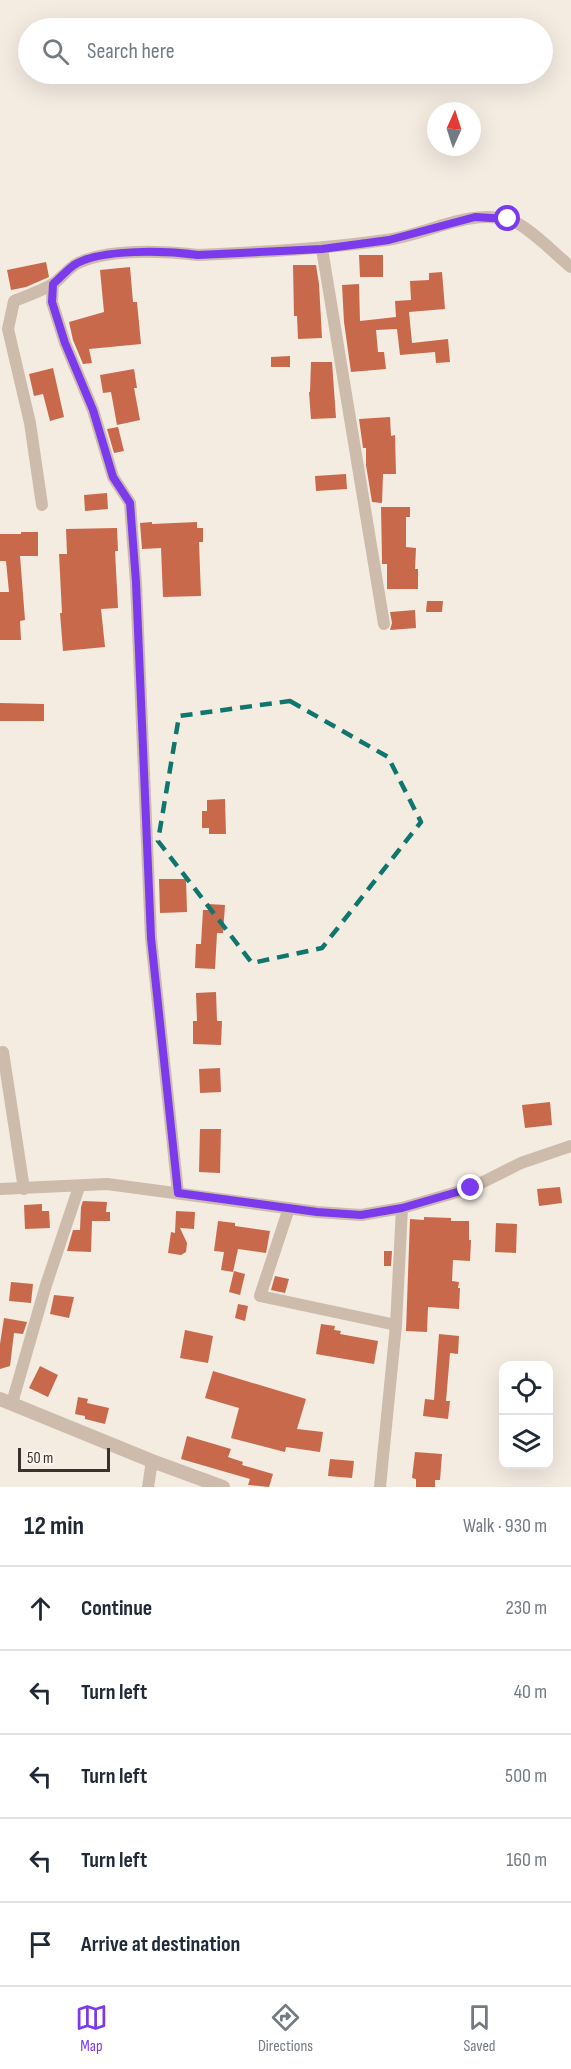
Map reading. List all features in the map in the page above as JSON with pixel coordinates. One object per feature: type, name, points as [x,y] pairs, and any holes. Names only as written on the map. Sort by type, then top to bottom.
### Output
[{"type":"street","points":[[42,505],[30,423],[8,329],[14,301],[53,284],[75,265],[94,257],[129,253],[198,255],[322,249],[389,240],[475,217],[492,217],[522,224],[571,267]]},
{"type":"street","points":[[322,249],[384,624]]},
{"type":"street","points":[[53,284],[52,302],[65,343],[93,410],[113,477],[130,503],[136,582],[151,938],[178,1193]]},
{"type":"street","points":[[3,1052],[24,1188]]},
{"type":"street","points":[[0,1189],[107,1184],[361,1215],[402,1208],[471,1188],[520,1163],[571,1146]]},
{"type":"street","points":[[79,1186],[6,1401],[152,1461],[223,1487]]},
{"type":"street","points":[[289,1208],[260,1296],[396,1325]]},
{"type":"street","points":[[380,1487],[396,1325],[402,1208]]},
{"type":"street","points":[[148,1487],[152,1461]]},
{"type":"highlighted area","points":[[290,701],[388,757],[421,822],[322,948],[252,963],[158,841],[179,716]]},
{"type":"building","points":[[359,255],[383,255],[383,277],[360,277]]},
{"type":"building","points":[[46,262],[49,277],[26,287],[11,290],[7,270]]},
{"type":"building","points":[[293,265],[316,265],[322,338],[298,339],[297,316],[294,316]]},
{"type":"building","points":[[130,267],[133,302],[137,302],[141,344],[89,349],[92,363],[83,364],[73,340],[69,322],[104,312],[100,270]]},
{"type":"building","points":[[442,272],[445,309],[409,312],[412,343],[448,339],[450,362],[436,363],[435,352],[400,355],[397,329],[376,330],[378,352],[384,352],[386,369],[351,372],[344,322],[342,285],[359,284],[360,321],[396,317],[395,301],[411,300],[410,281],[429,280],[429,273]]},
{"type":"building","points":[[290,356],[290,367],[271,367],[271,357]]},
{"type":"building","points":[[311,362],[332,362],[336,418],[311,419],[309,392]]},
{"type":"building","points":[[53,368],[64,417],[50,421],[43,394],[34,396],[29,374]]},
{"type":"building","points":[[134,369],[137,388],[134,388],[140,420],[117,425],[111,392],[103,393],[100,375]]},
{"type":"building","points":[[390,417],[391,436],[395,435],[396,474],[383,474],[382,503],[372,502],[366,465],[366,448],[363,448],[359,419]]},
{"type":"building","points":[[118,427],[124,451],[114,453],[107,429]]},
{"type":"building","points":[[346,474],[347,489],[316,491],[315,476]]},
{"type":"building","points":[[107,493],[108,509],[85,511],[84,495]]},
{"type":"building","points":[[381,507],[410,507],[410,517],[406,517],[406,547],[416,548],[415,569],[418,569],[418,589],[387,589],[387,564],[382,564]]},
{"type":"building","points":[[152,522],[152,524],[197,522],[197,528],[203,528],[203,542],[199,542],[201,596],[163,597],[161,548],[142,549],[140,523]]},
{"type":"building","points":[[117,528],[118,551],[115,551],[118,608],[101,609],[105,647],[63,651],[59,554],[67,554],[66,529]]},
{"type":"building","points":[[21,532],[38,532],[38,556],[20,556],[25,620],[20,621],[21,640],[0,640],[0,592],[9,592],[6,561],[0,561],[0,534],[21,534]]},
{"type":"building","points":[[427,601],[443,601],[442,612],[426,612]]},
{"type":"building","points":[[415,610],[416,628],[390,630],[392,623],[390,612]]},
{"type":"building","points":[[0,703],[44,704],[44,721],[0,721]]},
{"type":"building","points":[[225,799],[226,834],[209,834],[209,828],[202,828],[202,811],[207,811],[207,800]]},
{"type":"building","points":[[159,879],[186,879],[187,912],[160,913]]},
{"type":"building","points":[[208,904],[225,905],[223,933],[217,933],[215,969],[195,968],[196,944],[201,944],[203,910],[208,910]]},
{"type":"building","points":[[216,992],[217,1021],[222,1021],[221,1045],[193,1044],[193,1021],[197,1021],[196,993]]},
{"type":"building","points":[[220,1068],[221,1092],[200,1093],[199,1069]]},
{"type":"building","points":[[550,1102],[552,1125],[525,1128],[522,1105]]},
{"type":"building","points":[[200,1129],[221,1129],[220,1173],[199,1172]]},
{"type":"building","points":[[560,1187],[562,1203],[539,1206],[537,1189]]},
{"type":"building","points":[[83,1201],[107,1202],[106,1212],[110,1212],[110,1221],[92,1221],[91,1252],[67,1251],[73,1230],[80,1230]]},
{"type":"building","points":[[42,1204],[42,1211],[49,1211],[50,1228],[25,1229],[24,1205]]},
{"type":"building","points":[[176,1211],[195,1212],[194,1229],[180,1228],[187,1243],[186,1252],[181,1255],[168,1253],[171,1232],[175,1233]]},
{"type":"building","points":[[424,1217],[469,1221],[470,1261],[453,1260],[452,1281],[459,1282],[458,1288],[460,1288],[459,1309],[428,1307],[427,1332],[406,1331],[410,1219],[424,1220]]},
{"type":"building","points":[[218,1221],[270,1231],[266,1253],[238,1249],[233,1272],[221,1270],[224,1252],[214,1251]]},
{"type":"building","points":[[496,1223],[517,1224],[516,1253],[495,1252]]},
{"type":"building","points":[[384,1251],[392,1251],[391,1266],[384,1266]]},
{"type":"building","points":[[234,1271],[245,1274],[240,1295],[229,1292]]},
{"type":"building","points":[[275,1276],[289,1279],[285,1293],[271,1290]]},
{"type":"building","points":[[11,1282],[33,1284],[31,1303],[9,1301]]},
{"type":"building","points":[[54,1295],[74,1297],[69,1318],[50,1314]]},
{"type":"building","points":[[238,1304],[248,1306],[245,1321],[235,1318]]},
{"type":"building","points":[[4,1318],[27,1322],[23,1334],[14,1333],[10,1366],[0,1369],[0,1344]]},
{"type":"building","points":[[321,1324],[335,1326],[334,1330],[341,1331],[340,1334],[378,1341],[374,1364],[316,1354]]},
{"type":"building","points":[[185,1330],[213,1336],[208,1363],[180,1358]]},
{"type":"building","points":[[439,1334],[459,1336],[458,1354],[450,1353],[446,1401],[450,1401],[448,1419],[423,1416],[425,1399],[434,1400]]},
{"type":"building","points":[[40,1366],[58,1375],[48,1397],[29,1388]]},
{"type":"building","points":[[213,1371],[306,1399],[297,1429],[323,1432],[320,1452],[286,1447],[285,1452],[231,1438],[239,1408],[205,1398]]},
{"type":"building","points":[[78,1397],[88,1399],[87,1403],[109,1408],[105,1424],[75,1414]]},
{"type":"building","points":[[187,1436],[231,1449],[228,1457],[243,1462],[242,1465],[273,1474],[269,1487],[248,1485],[250,1479],[181,1459]]},
{"type":"building","points":[[415,1452],[442,1454],[440,1480],[435,1480],[435,1487],[416,1487],[416,1479],[412,1478]]},
{"type":"building","points":[[330,1459],[354,1461],[352,1478],[328,1476]]},
{"type":"route","points":[[471,1188],[402,1208],[361,1215],[317,1212],[178,1193],[151,938],[136,582],[130,503],[113,477],[93,410],[65,343],[52,302],[53,284],[75,265],[94,257],[129,253],[198,255],[322,249],[389,240],[475,217],[508,219]]}]
